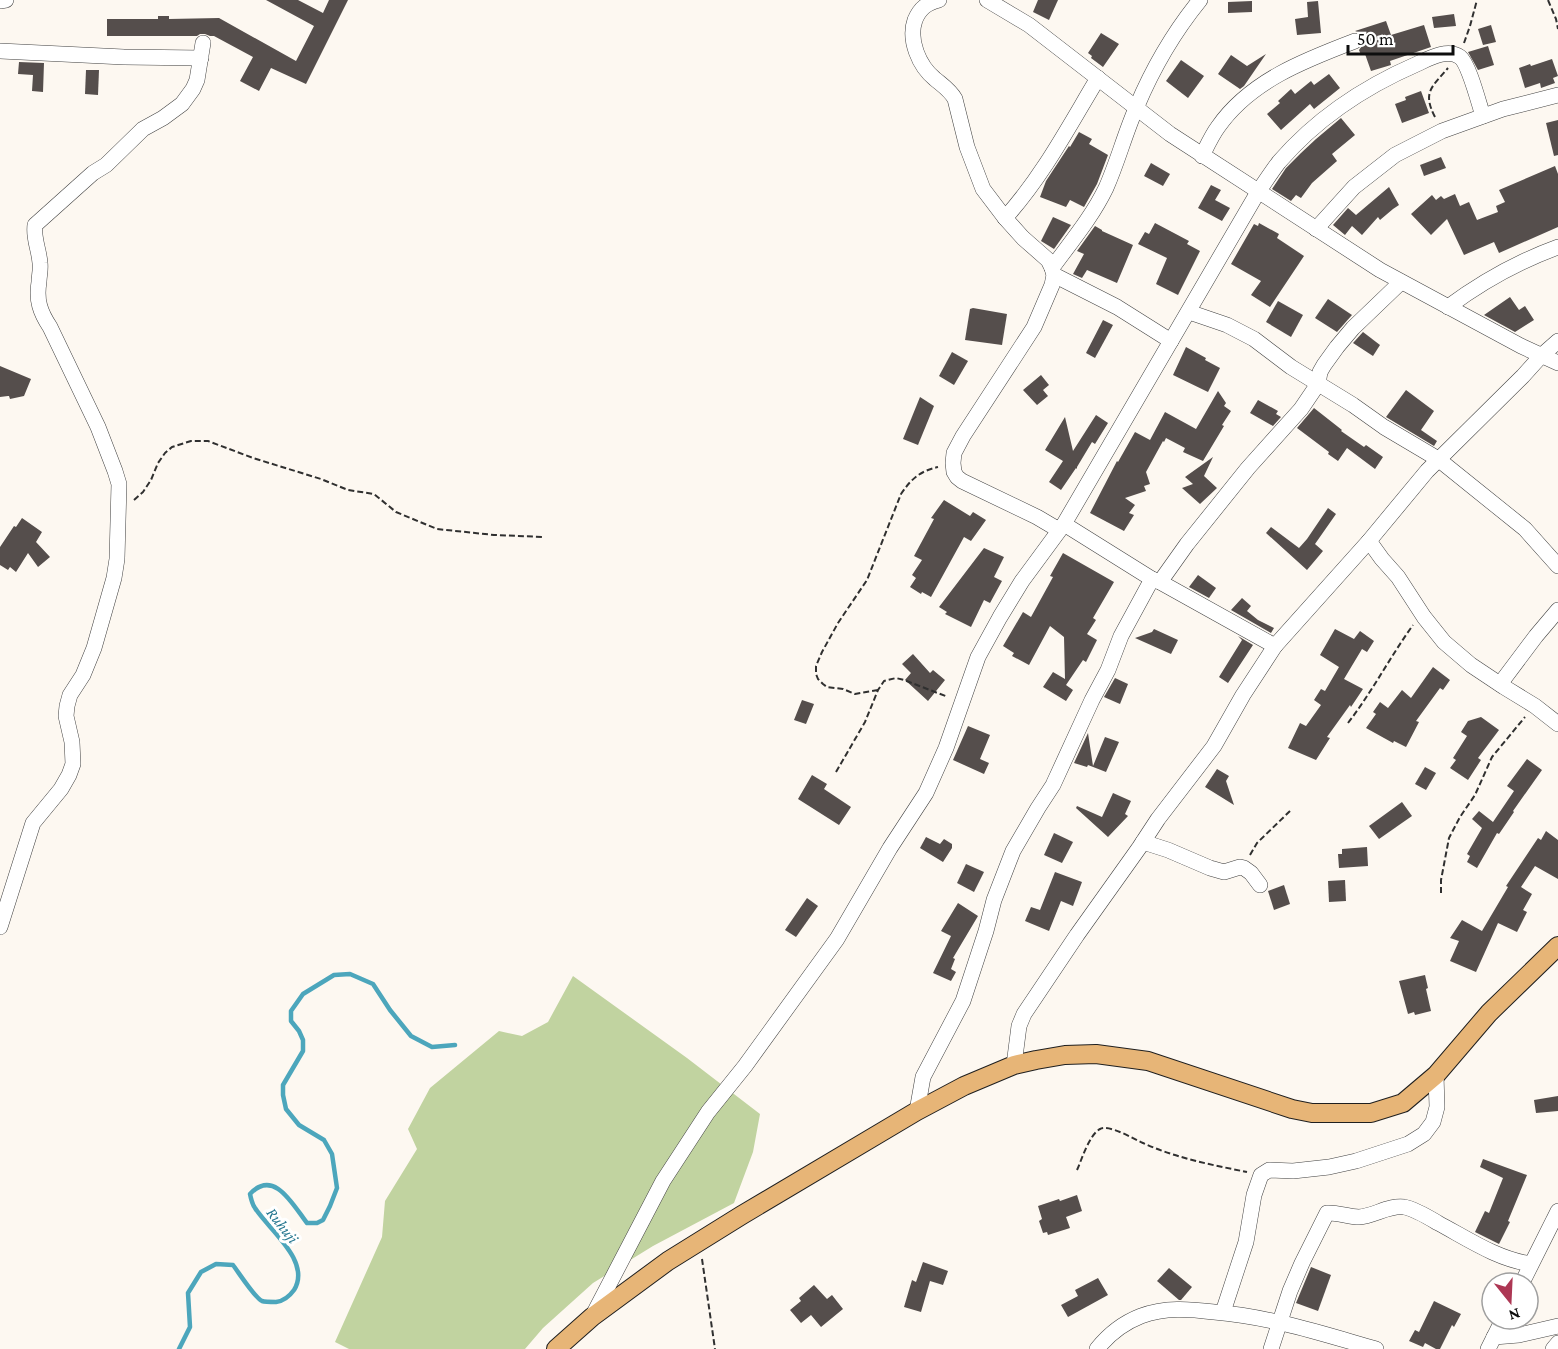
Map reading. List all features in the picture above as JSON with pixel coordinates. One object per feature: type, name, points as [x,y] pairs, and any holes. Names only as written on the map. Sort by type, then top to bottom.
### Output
[{"type":"main road","points":[[556,1349],[592,1317],[668,1262],[700,1242],[917,1111],[964,1086],[1014,1065],[1065,1055],[1096,1054],[1148,1061],[1312,1113],[1371,1113],[1403,1104],[1436,1075],[1489,1013],[1558,946]]},
{"type":"street","points":[[0,1],[6,0]]},
{"type":"street","points":[[939,0],[928,2],[918,12],[913,25],[913,38],[924,67],[933,78],[952,93],[955,99],[967,147],[980,181],[990,199],[1023,238],[1047,260],[1053,271],[1172,341]]},
{"type":"street","points":[[987,0],[1029,25],[1170,134],[1316,229],[1401,282],[1521,346],[1558,363]]},
{"type":"street","points":[[1200,0],[1159,60],[1136,107],[1117,160],[1096,207],[1053,271],[1052,285],[1034,327],[963,436],[954,453],[953,463],[955,474],[962,481],[1062,527],[1275,646]]},
{"type":"street","points":[[1202,156],[1217,128],[1233,108],[1253,91],[1287,70],[1354,41]]},
{"type":"street","points":[[0,51],[124,57],[202,51],[197,80],[182,104],[143,129],[35,225],[33,234],[41,264],[37,292],[39,307],[98,427],[116,471],[118,484],[117,559],[114,578],[94,648],[83,675],[70,695],[67,706],[66,716],[72,742],[73,764],[62,789],[33,823],[0,927]]},
{"type":"street","points":[[592,1317],[663,1180],[708,1112],[745,1066],[837,939],[890,848],[926,793],[946,748],[978,657],[1000,617],[1022,581],[1062,527],[1258,192],[1278,164],[1293,147],[1344,103],[1404,70],[1436,56],[1449,53],[1459,56],[1463,61],[1483,116]]},
{"type":"street","points":[[1005,218],[1022,200],[1040,175],[1098,78]]},
{"type":"street","points":[[1316,229],[1354,187],[1395,156],[1443,131],[1483,116],[1558,95]]},
{"type":"street","points":[[1448,307],[1503,271],[1558,247]]},
{"type":"street","points":[[917,1111],[923,1077],[963,1000],[994,900],[1013,851],[1053,785],[1108,670],[1121,636],[1156,580],[1248,468],[1301,409],[1318,384],[1320,372],[1337,347],[1353,328],[1401,282]]},
{"type":"street","points":[[1189,312],[1227,325],[1254,339],[1285,363],[1438,459],[1525,530],[1558,566]]},
{"type":"street","points":[[1014,1065],[1019,1026],[1024,1014],[1158,819],[1214,746],[1243,695],[1275,646],[1370,541],[1438,459],[1558,341]]},
{"type":"street","points":[[1370,541],[1434,630],[1458,654],[1558,724]]},
{"type":"street","points":[[1500,684],[1542,627],[1558,610]]},
{"type":"street","points":[[1143,842],[1224,872],[1244,868],[1260,885]]},
{"type":"street","points":[[1223,1312],[1246,1242],[1254,1195],[1261,1175],[1269,1170],[1293,1171],[1329,1167],[1408,1144],[1424,1134],[1433,1122],[1437,1107],[1436,1075]]},
{"type":"street","points":[[1271,1349],[1302,1263],[1325,1215],[1330,1212],[1359,1217],[1403,1207],[1431,1219],[1491,1252],[1531,1264]]},
{"type":"street","points":[[1528,1271],[1558,1211]]},
{"type":"street","points":[[1097,1349],[1120,1326],[1141,1316],[1178,1309],[1223,1312],[1280,1321],[1376,1349]]},
{"type":"street","points":[[1491,1343],[1558,1326]]},
{"type":"street","points":[[1553,1349],[1558,1343]]},
{"type":"path","points":[[1443,131],[1431,110],[1428,94],[1459,56],[1470,26],[1476,0]]},
{"type":"path","points":[[1548,0],[1558,29]]},
{"type":"path","points":[[118,512],[143,492],[158,463],[172,447],[191,441],[208,441],[348,490],[374,494],[396,512],[437,529],[544,537]]},
{"type":"path","points":[[878,690],[855,694],[843,689],[827,687],[816,674],[816,666],[842,618],[867,580],[901,494],[908,483],[921,472],[953,463]]},
{"type":"path","points":[[1348,723],[1421,613]]},
{"type":"path","points":[[836,772],[868,716],[878,690],[885,681],[896,678],[904,680],[962,702]]},
{"type":"path","points":[[1441,893],[1441,879],[1449,838],[1474,795],[1492,757],[1535,706]]},
{"type":"path","points":[[1244,868],[1257,843],[1290,811]]},
{"type":"path","points":[[1077,1170],[1093,1136],[1102,1128],[1199,1162],[1261,1175]]},
{"type":"path","points":[[700,1242],[715,1349]]},
{"type":"green space","points":[[573,976],[760,1114],[753,1152],[734,1203],[653,1246],[593,1283],[543,1328],[525,1349],[349,1349],[335,1342],[382,1237],[385,1201],[417,1149],[408,1129],[430,1088],[499,1031],[522,1036],[548,1022]]},
{"type":"building","points":[[266,0],[298,0],[323,13],[329,0],[348,0],[306,84],[271,68],[259,91],[240,81],[253,57],[214,36],[200,34],[197,36],[107,36],[107,19],[158,19],[158,16],[169,16],[169,19],[219,18],[296,61],[314,26]]},
{"type":"building","points":[[1038,0],[1058,0],[1049,20],[1033,12]]},
{"type":"building","points":[[1252,1],[1252,12],[1228,13],[1228,2]]},
{"type":"building","points":[[1318,1],[1321,33],[1297,35],[1295,19],[1308,17],[1307,2]]},
{"type":"building","points":[[1454,14],[1456,26],[1434,28],[1432,17]]},
{"type":"building","points":[[1386,21],[1391,35],[1424,25],[1431,47],[1390,61],[1391,65],[1371,71],[1365,54],[1361,55],[1359,50],[1364,43],[1364,37],[1355,31]]},
{"type":"building","points":[[1491,25],[1496,42],[1483,45],[1478,29]]},
{"type":"building","points":[[1101,33],[1119,44],[1103,67],[1088,53]]},
{"type":"building","points":[[1488,46],[1494,65],[1478,70],[1468,52]]},
{"type":"building","points":[[1266,54],[1240,89],[1218,74],[1231,55],[1247,66]]},
{"type":"building","points":[[1552,59],[1558,76],[1553,78],[1555,83],[1541,88],[1540,83],[1525,88],[1519,68]]},
{"type":"building","points":[[1181,60],[1204,76],[1188,98],[1166,81]]},
{"type":"building","points":[[19,62],[44,63],[43,92],[32,91],[33,75],[18,74]]},
{"type":"building","points":[[86,70],[99,70],[98,95],[85,94]]},
{"type":"building","points":[[1329,74],[1340,88],[1314,109],[1310,104],[1281,130],[1267,114],[1291,89],[1295,94],[1311,81],[1314,85]]},
{"type":"building","points":[[1421,91],[1429,113],[1402,123],[1395,104]]},
{"type":"building","points":[[1341,118],[1355,135],[1332,154],[1337,161],[1312,183],[1301,198],[1296,195],[1291,201],[1272,189],[1286,168]]},
{"type":"building","points":[[1558,120],[1558,155],[1554,156],[1546,123]]},
{"type":"building","points":[[1079,132],[1092,139],[1089,144],[1108,155],[1097,184],[1084,207],[1070,200],[1066,207],[1040,197],[1046,181]]},
{"type":"building","points":[[1441,157],[1446,168],[1424,176],[1420,165]]},
{"type":"building","points":[[1151,163],[1170,174],[1163,186],[1144,176]]},
{"type":"building","points":[[1555,166],[1558,174],[1558,227],[1499,253],[1494,242],[1464,255],[1447,219],[1431,235],[1411,214],[1432,195],[1436,200],[1441,196],[1444,199],[1455,194],[1460,206],[1469,202],[1477,220],[1498,212],[1496,206],[1505,202],[1499,190]]},
{"type":"building","points":[[1211,185],[1221,190],[1215,200],[1230,208],[1222,221],[1198,208]]},
{"type":"building","points":[[1389,187],[1399,205],[1380,220],[1378,217],[1362,235],[1352,226],[1345,235],[1333,225],[1348,208],[1356,215]]},
{"type":"building","points":[[1053,217],[1071,225],[1054,249],[1041,241]]},
{"type":"building","points":[[1155,223],[1189,241],[1187,244],[1200,251],[1178,295],[1156,284],[1167,258],[1138,244],[1145,232],[1149,234]]},
{"type":"building","points":[[1259,223],[1279,234],[1277,238],[1304,256],[1270,307],[1251,295],[1261,281],[1231,264],[1254,224],[1258,226]]},
{"type":"building","points":[[1095,226],[1133,245],[1117,283],[1087,270],[1082,278],[1073,274],[1084,254],[1077,251]]},
{"type":"building","points":[[1510,297],[1519,310],[1525,306],[1534,320],[1515,332],[1484,315]]},
{"type":"building","points":[[1328,299],[1352,315],[1337,332],[1315,318]]},
{"type":"building","points":[[1278,301],[1303,315],[1291,337],[1266,322]]},
{"type":"building","points":[[970,309],[1007,314],[1002,345],[965,340]]},
{"type":"building","points":[[1103,320],[1113,325],[1095,358],[1086,353]]},
{"type":"building","points":[[1363,332],[1380,345],[1373,356],[1353,343]]},
{"type":"building","points":[[1186,347],[1220,368],[1208,392],[1173,375]]},
{"type":"building","points":[[952,352],[968,361],[954,385],[939,376]]},
{"type":"building","points":[[0,366],[31,379],[24,396],[10,399],[9,396],[0,397]]},
{"type":"building","points":[[1041,375],[1049,385],[1043,390],[1048,396],[1037,405],[1023,390]]},
{"type":"building","points":[[1406,390],[1434,411],[1421,430],[1437,441],[1434,446],[1386,417]]},
{"type":"building","points":[[1218,391],[1226,403],[1224,406],[1231,411],[1203,461],[1183,452],[1185,448],[1166,438],[1146,472],[1150,484],[1144,486],[1146,491],[1125,498],[1135,505],[1129,513],[1134,515],[1124,531],[1090,513],[1135,432],[1150,440],[1165,412],[1196,429]]},
{"type":"building","points":[[920,397],[934,406],[918,445],[903,439]]},
{"type":"building","points":[[1258,400],[1278,411],[1276,414],[1281,417],[1273,426],[1250,413]]},
{"type":"building","points":[[1314,408],[1341,431],[1383,457],[1375,469],[1347,448],[1338,461],[1297,428]]},
{"type":"building","points":[[1096,415],[1108,423],[1095,444],[1092,442],[1077,469],[1061,490],[1049,482],[1063,461],[1045,450],[1065,417],[1073,451]]},
{"type":"building","points":[[1213,457],[1204,476],[1217,488],[1200,504],[1182,488],[1193,484],[1185,477]]},
{"type":"building","points":[[944,500],[970,516],[973,512],[986,520],[971,541],[964,537],[931,597],[910,587],[916,578],[912,575],[922,560],[914,556],[934,519],[931,518]]},
{"type":"building","points":[[1328,508],[1336,514],[1315,544],[1323,551],[1307,570],[1266,533],[1271,527],[1299,548]]},
{"type":"building","points":[[22,518],[42,532],[36,542],[50,557],[38,567],[28,553],[16,572],[10,567],[8,570],[0,565],[0,547]]},
{"type":"building","points":[[984,548],[1004,557],[994,577],[1002,581],[990,603],[984,600],[971,627],[945,614],[947,612],[939,607]]},
{"type":"building","points":[[1063,553],[1114,582],[1093,618],[1096,620],[1087,634],[1097,640],[1086,662],[1083,660],[1066,685],[1073,690],[1066,701],[1043,687],[1053,672],[1065,679],[1064,637],[1050,626],[1029,665],[1012,656],[1014,653],[1003,646],[1023,612],[1031,617]]},
{"type":"building","points":[[1198,575],[1216,588],[1209,598],[1189,587]]},
{"type":"building","points":[[1242,598],[1251,606],[1247,611],[1274,628],[1271,633],[1231,610]]},
{"type":"building","points":[[1154,629],[1178,640],[1171,654],[1135,638],[1152,632]]},
{"type":"building","points":[[1335,629],[1354,639],[1360,631],[1374,641],[1367,652],[1362,649],[1344,679],[1363,689],[1327,737],[1330,738],[1316,760],[1288,748],[1300,723],[1306,726],[1321,705],[1314,700],[1321,689],[1325,691],[1339,667],[1320,655]]},
{"type":"building","points":[[1238,636],[1253,645],[1228,683],[1219,677],[1242,640]]},
{"type":"building","points":[[913,654],[930,673],[933,670],[945,680],[928,701],[905,680],[911,673],[902,664]]},
{"type":"building","points":[[1433,667],[1450,680],[1443,690],[1440,688],[1416,721],[1419,722],[1406,747],[1394,741],[1393,743],[1366,728],[1376,714],[1373,712],[1380,702],[1388,708],[1402,690],[1411,698]]},
{"type":"building","points":[[1115,678],[1128,684],[1120,704],[1104,697]]},
{"type":"building","points":[[802,700],[814,704],[806,724],[794,720]]},
{"type":"building","points":[[1481,717],[1499,730],[1478,758],[1481,760],[1468,780],[1450,768],[1456,760],[1453,758],[1467,736],[1461,732],[1468,721]]},
{"type":"building","points":[[968,726],[990,735],[980,759],[989,763],[984,774],[953,760]]},
{"type":"building","points":[[1088,733],[1093,766],[1105,737],[1119,742],[1106,772],[1088,765],[1087,767],[1074,763]]},
{"type":"building","points":[[1527,759],[1542,770],[1499,834],[1497,833],[1477,868],[1467,862],[1470,856],[1467,854],[1482,828],[1472,819],[1479,811],[1493,822],[1514,791],[1507,786]]},
{"type":"building","points":[[1425,767],[1436,773],[1426,790],[1415,784]]},
{"type":"building","points":[[1217,769],[1229,776],[1226,781],[1234,805],[1205,787]]},
{"type":"building","points":[[812,775],[827,784],[824,789],[851,807],[839,825],[798,799]]},
{"type":"building","points":[[1113,793],[1131,801],[1125,814],[1128,816],[1108,837],[1076,808],[1077,806],[1102,817]]},
{"type":"building","points":[[1402,802],[1412,816],[1379,839],[1369,826]]},
{"type":"building","points":[[1546,831],[1558,840],[1558,879],[1535,866],[1521,887],[1532,894],[1523,910],[1527,912],[1517,932],[1498,923],[1476,972],[1450,961],[1459,941],[1450,938],[1462,920],[1482,931],[1508,887],[1506,886],[1538,838],[1541,840]]},
{"type":"building","points":[[1054,833],[1073,842],[1062,863],[1044,855]]},
{"type":"building","points":[[926,837],[940,844],[944,839],[952,844],[943,862],[920,848]]},
{"type":"building","points":[[1367,847],[1368,866],[1339,868],[1338,854],[1342,854],[1342,849]]},
{"type":"building","points":[[966,864],[984,872],[974,892],[957,883]]},
{"type":"building","points":[[1055,872],[1082,882],[1073,906],[1061,901],[1049,931],[1025,921],[1031,907],[1040,910]]},
{"type":"building","points":[[1345,880],[1346,901],[1329,902],[1328,881]]},
{"type":"building","points":[[1284,885],[1290,904],[1274,910],[1268,891]]},
{"type":"building","points":[[807,898],[818,906],[796,937],[785,930]]},
{"type":"building","points":[[958,903],[978,916],[953,958],[955,959],[951,969],[956,972],[951,981],[933,973],[951,936],[941,931]]},
{"type":"building","points":[[1425,975],[1431,1011],[1415,1015],[1414,1012],[1408,1014],[1399,981]]},
{"type":"building","points":[[1558,1096],[1558,1111],[1536,1113],[1534,1100]]},
{"type":"building","points":[[1483,1159],[1527,1175],[1508,1221],[1510,1222],[1499,1244],[1475,1232],[1485,1211],[1489,1213],[1503,1178],[1480,1167]]},
{"type":"building","points":[[1077,1195],[1082,1211],[1066,1217],[1070,1228],[1048,1235],[1047,1232],[1043,1233],[1038,1206]]},
{"type":"building","points":[[923,1262],[948,1271],[943,1285],[930,1281],[921,1312],[904,1307],[912,1280],[916,1282]]},
{"type":"building","points":[[1311,1267],[1331,1275],[1318,1311],[1296,1303]]},
{"type":"building","points":[[1169,1268],[1192,1287],[1181,1300],[1157,1281]]},
{"type":"building","points":[[1098,1278],[1108,1295],[1068,1317],[1061,1305],[1078,1296],[1075,1290]]},
{"type":"building","points":[[814,1285],[827,1299],[832,1295],[843,1309],[821,1327],[811,1315],[801,1323],[790,1310],[801,1301],[799,1298]]},
{"type":"building","points":[[1434,1301],[1461,1314],[1454,1327],[1452,1325],[1440,1349],[1425,1343],[1423,1347],[1409,1341],[1415,1330],[1419,1332]]},
{"type":"waterway","name":"Ruhuji","points":[[179,1349],[190,1327],[188,1293],[201,1272],[216,1264],[233,1265],[262,1301],[281,1301],[294,1290],[298,1279],[293,1257],[255,1208],[250,1194],[259,1187],[267,1185],[275,1187],[289,1199],[307,1223],[317,1223],[323,1220],[337,1188],[332,1154],[324,1140],[299,1125],[286,1109],[283,1095],[283,1085],[303,1051],[303,1040],[291,1021],[291,1011],[303,994],[334,975],[350,974],[373,984],[411,1036],[432,1047],[455,1045]]}]
